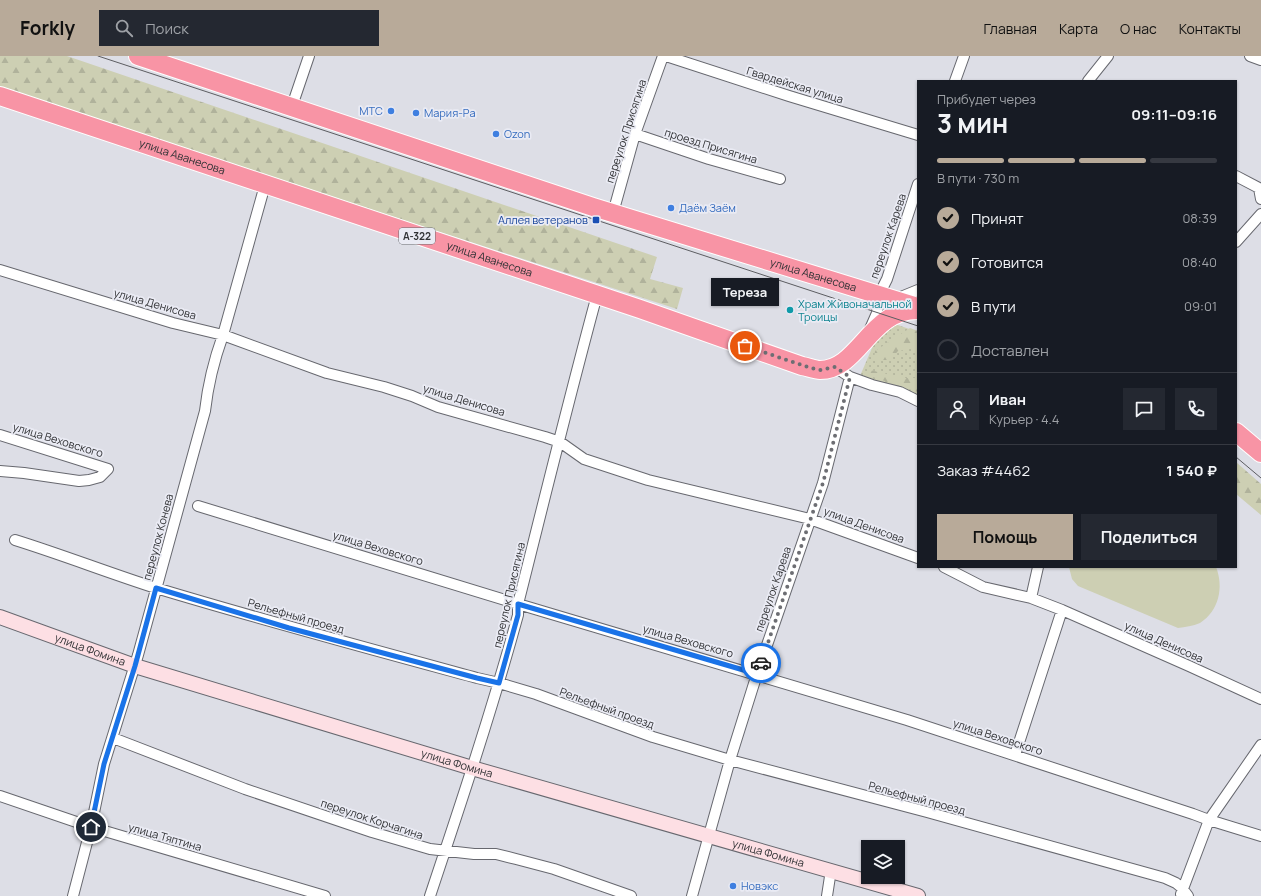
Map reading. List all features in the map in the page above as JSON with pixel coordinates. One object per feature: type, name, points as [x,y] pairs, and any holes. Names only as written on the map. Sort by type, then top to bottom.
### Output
[{"type":"highway","name":"улица Аванесова","points":[[138,56],[613,213],[917,307]]},
{"type":"highway","name":"улица Аванесова","points":[[0,96],[597,295],[802,366],[820,370],[835,367]]},
{"type":"highway","points":[[835,367],[850,356],[885,320],[897,314],[917,310]]},
{"type":"highway","points":[[1237,433],[1261,453]]},
{"type":"street","points":[[292,106],[309,56]]},
{"type":"street","name":"переулок Присягина","points":[[613,213],[635,134],[664,56]]},
{"type":"street","name":"Гвардейская улица","points":[[664,56],[917,135]]},
{"type":"street","points":[[955,80],[964,56]]},
{"type":"street","points":[[1089,80],[1108,56]]},
{"type":"street","points":[[1250,56],[1261,60]]},
{"type":"street","name":"проезд Присягина","points":[[635,134],[709,159],[780,179]]},
{"type":"street","points":[[1237,176],[1260,188],[1261,199]]},
{"type":"street","name":"переулок Конева","points":[[73,896],[91,827],[104,764],[135,666],[205,411],[208,384],[216,354],[223,335],[264,185]]},
{"type":"street","name":"переулок Карева","points":[[862,344],[886,297],[887,278],[917,187]]},
{"type":"street","points":[[1237,241],[1261,214]]},
{"type":"street","name":"улица Денисова","points":[[0,270],[173,323],[223,335],[327,373],[384,387],[412,396],[438,407],[545,437],[560,442],[584,458],[648,480],[810,519],[917,558]]},
{"type":"street","points":[[886,297],[917,290]]},
{"type":"street","name":"переулок Присягина","points":[[430,896],[499,683],[518,615],[518,604],[560,442],[578,362],[597,295]]},
{"type":"street","points":[[835,367],[850,377],[872,385],[900,392],[917,400]]},
{"type":"street","name":"переулок Карева","points":[[692,896],[730,760],[757,674],[823,483],[850,377]]},
{"type":"street","name":"улица Веховского","points":[[0,435],[108,469],[100,477],[79,481],[24,473],[0,472]]},
{"type":"street","name":"улица Веховского","points":[[198,506],[518,604],[757,674],[907,720],[1261,836]]},
{"type":"street","name":"Рельефный проезд","points":[[15,540],[156,588],[289,628],[536,694],[652,737],[730,760],[927,812],[1165,878],[1176,882],[1183,893]]},
{"type":"street","name":"улица Денисова","points":[[946,568],[983,587],[1030,598],[1062,610],[1261,699]]},
{"type":"street","points":[[1030,598],[1038,568]]},
{"type":"street","points":[[1015,755],[1062,610]]},
{"type":"street","name":"улица Фомина","points":[[0,617],[135,666],[472,768],[918,896]]},
{"type":"street","name":"переулок Корчагина","points":[[113,738],[245,789],[372,832],[430,849],[474,854],[496,854],[554,869],[631,896]]},
{"type":"street","points":[[1183,893],[1209,820],[1261,745]]},
{"type":"street","name":"улица Тяптина","points":[[0,796],[91,827],[325,896]]},
{"type":"street","points":[[827,896],[831,870]]},
{"type":"green space","points":[[0,56],[67,56],[657,257],[650,279],[683,288],[677,309],[268,176],[0,86]]},
{"type":"green space","points":[[895,324],[917,332],[917,396],[860,376],[875,341]]},
{"type":"green space","points":[[910,328],[917,331],[917,350],[916,348],[898,351],[890,360],[874,360],[875,351]]},
{"type":"green space","points":[[870,370],[903,378],[917,378],[917,392],[867,375]]},
{"type":"green space","points":[[1237,463],[1261,484],[1261,515],[1237,495]]},
{"type":"green space","points":[[1069,568],[1216,568],[1220,582],[1218,598],[1212,612],[1200,623],[1178,628],[1078,586],[1072,579]]},
{"type":"tram line","points":[[98,56],[917,326]]},
{"type":"tram line","points":[[1237,458],[1261,478]]},
{"type":"way so far","points":[[745,346],[802,366],[820,370],[835,367],[850,377],[823,483],[761,663]]},
{"type":"place","name":"МТС","points":[[391,111]]},
{"type":"place","name":"Мария-Ра","points":[[416,113]]},
{"type":"place","name":"Ozon","points":[[496,134]]},
{"type":"place","name":"Даём Заём","points":[[671,208]]},
{"type":"place","name":"Аллея ветеранов","points":[[596,220]]},
{"type":"place","name":"Храм Живоначальной Троицы","points":[[790,310]]},
{"type":"place","name":"Тереза","points":[[745,346]]},
{"type":"place","name":"Новэкс","points":[[733,886]]},
{"type":"route","points":[[91,827],[104,764],[135,666],[156,588],[289,628],[499,683],[518,615],[518,604],[757,674],[761,663]]}]
